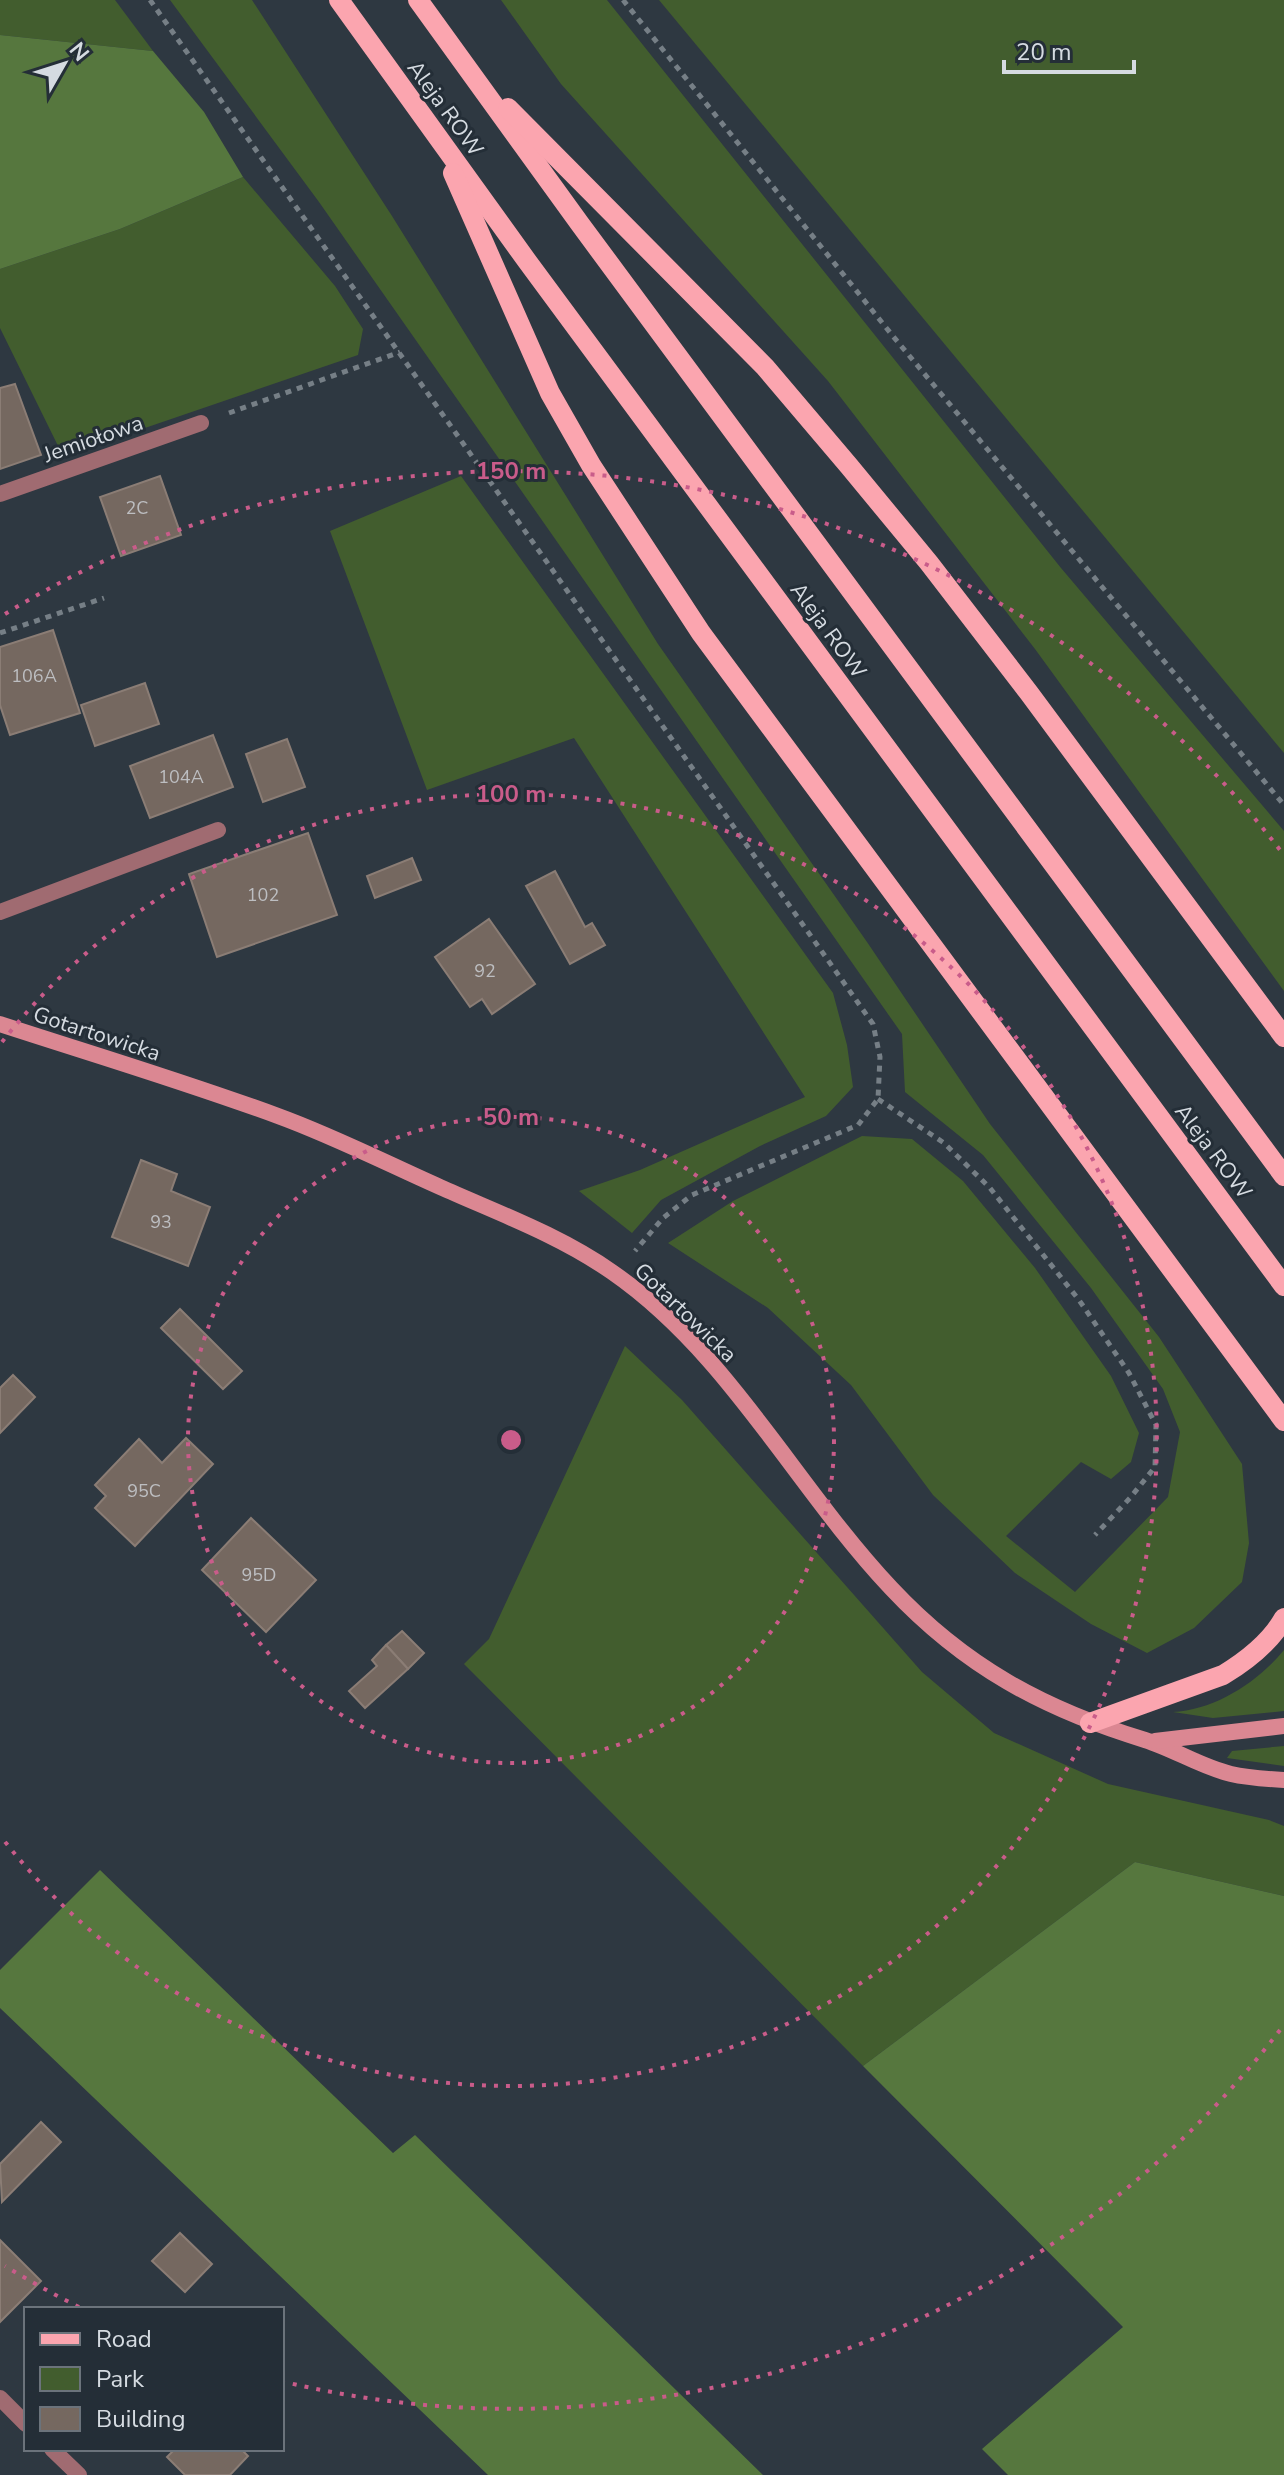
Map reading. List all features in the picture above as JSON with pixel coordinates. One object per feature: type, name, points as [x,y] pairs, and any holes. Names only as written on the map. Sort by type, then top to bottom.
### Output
[{"type":"main road","name":"Aleja ROW","points":[[339,0],[1284,1286]]},
{"type":"main road","name":"Aleja ROW","points":[[418,0],[1284,1176]]},
{"type":"main road","points":[[462,61],[765,367],[849,466],[929,563],[1029,693],[1284,1037]]},
{"type":"main road","points":[[436,135],[550,393],[641,543],[701,633],[1284,1421]]},
{"type":"main road","points":[[1090,1723],[1223,1675],[1263,1645],[1284,1618]]},
{"type":"street","name":"Jemiołowa","points":[[0,494],[201,423]]},
{"type":"street","points":[[0,912],[218,830]]},
{"type":"street","name":"Gotartowicka","points":[[0,1024],[280,1117],[562,1241],[615,1274],[652,1305],[722,1377],[870,1565],[938,1634],[969,1658],[1021,1692],[1090,1723],[1150,1742],[1229,1774],[1284,1780]]},
{"type":"street","name":"Gotartowicka","points":[[1150,1742],[1284,1726]]},
{"type":"street","points":[[0,2398],[24,2422]]},
{"type":"street","points":[[54,2451],[79,2475]]},
{"type":"path","points":[[150,0],[873,1024],[880,1057],[878,1099],[858,1125],[692,1195],[663,1218],[615,1274]]},
{"type":"path","points":[[623,0],[892,335],[1284,805]]},
{"type":"path","points":[[201,423],[400,352]]},
{"type":"path","points":[[0,633],[104,598]]},
{"type":"path","points":[[878,1099],[944,1143],[990,1188],[1079,1300],[1129,1373],[1156,1425],[1155,1467],[1095,1535]]},
{"type":"green space","points":[[0,0],[115,0],[153,51],[0,35]]},
{"type":"green space","points":[[170,0],[252,0],[392,216],[658,644],[990,1124],[1159,1337],[1242,1464],[1249,1543],[1242,1582],[1194,1628],[1147,1653],[1091,1624],[1015,1573],[933,1495],[851,1385],[768,1308],[668,1243],[733,1201],[862,1136],[912,1139],[963,1181],[1035,1268],[1111,1376],[1139,1433],[1131,1462],[1111,1479],[1081,1462],[1006,1536],[1075,1592],[1168,1497],[1180,1432],[1163,1389],[1091,1288],[983,1155],[905,1092],[902,1034],[319,202]]},
{"type":"green space","points":[[501,0],[607,0],[1061,568],[1284,831],[1284,991],[1035,649],[828,381],[561,84]]},
{"type":"green space","points":[[659,0],[1284,0],[1284,753]]},
{"type":"green space","points":[[0,35],[153,51],[204,112],[243,177],[120,229],[0,269]]},
{"type":"green space","points":[[243,177],[335,286],[363,329],[358,355],[63,456],[0,328],[0,269],[120,229]]},
{"type":"green space","points":[[461,476],[833,993],[847,1045],[853,1087],[826,1116],[760,1146],[661,1200],[632,1233],[579,1191],[640,1170],[805,1097],[574,738],[427,790],[330,531]]},
{"type":"green space","points":[[625,1346],[682,1400],[922,1672],[994,1733],[1108,1784],[1284,1826],[1284,1896],[1135,1862],[863,2066],[464,1664],[489,1639]]},
{"type":"green space","points":[[1284,1650],[1284,1711],[1213,1718],[1173,1712],[1220,1700],[1262,1673]]},
{"type":"green space","points":[[1284,1746],[1284,1766],[1227,1758],[1232,1751]]},
{"type":"green space","points":[[1135,1862],[1284,1896],[1284,2475],[1008,2475],[982,2449],[1123,2327],[863,2066]]},
{"type":"green space","points":[[100,1870],[393,2153],[415,2135],[763,2475],[488,2475],[0,2008],[0,1970]]},
{"type":"building","points":[[15,384],[41,455],[0,469],[0,388]]},
{"type":"building","points":[[160,476],[181,535],[121,556],[100,497]]},
{"type":"building","points":[[53,630],[80,713],[10,735],[0,705],[0,647]]},
{"type":"building","points":[[145,683],[159,724],[95,746],[81,705]]},
{"type":"building","points":[[213,735],[233,787],[150,818],[130,766]]},
{"type":"building","points":[[287,739],[305,787],[263,802],[246,754]]},
{"type":"building","points":[[308,833],[337,915],[217,957],[189,874]]},
{"type":"building","points":[[412,858],[421,880],[375,898],[367,876]]},
{"type":"building","points":[[555,871],[585,927],[592,923],[605,945],[570,964],[526,886]]},
{"type":"building","points":[[489,919],[535,984],[492,1014],[482,999],[470,1007],[435,957]]},
{"type":"building","points":[[141,1160],[177,1174],[171,1191],[210,1207],[188,1266],[112,1237]]},
{"type":"building","points":[[180,1309],[242,1371],[223,1389],[161,1328]]},
{"type":"building","points":[[13,1375],[35,1397],[0,1433],[0,1388]]},
{"type":"building","points":[[186,1438],[213,1464],[135,1546],[95,1508],[106,1496],[95,1485],[139,1439],[162,1463]]},
{"type":"building","points":[[251,1518],[316,1580],[266,1632],[202,1570]]},
{"type":"building","points":[[402,1631],[424,1653],[408,1669],[386,1645]]},
{"type":"building","points":[[386,1645],[408,1669],[365,1708],[349,1691],[377,1666],[372,1660]]},
{"type":"building","points":[[41,2122],[61,2142],[2,2202],[0,2164]]},
{"type":"building","points":[[180,2233],[212,2264],[185,2292],[152,2261]]},
{"type":"building","points":[[0,2240],[41,2281],[0,2322]]},
{"type":"building","points":[[173,2451],[243,2451],[248,2456],[230,2475],[185,2475],[167,2457]]}]
